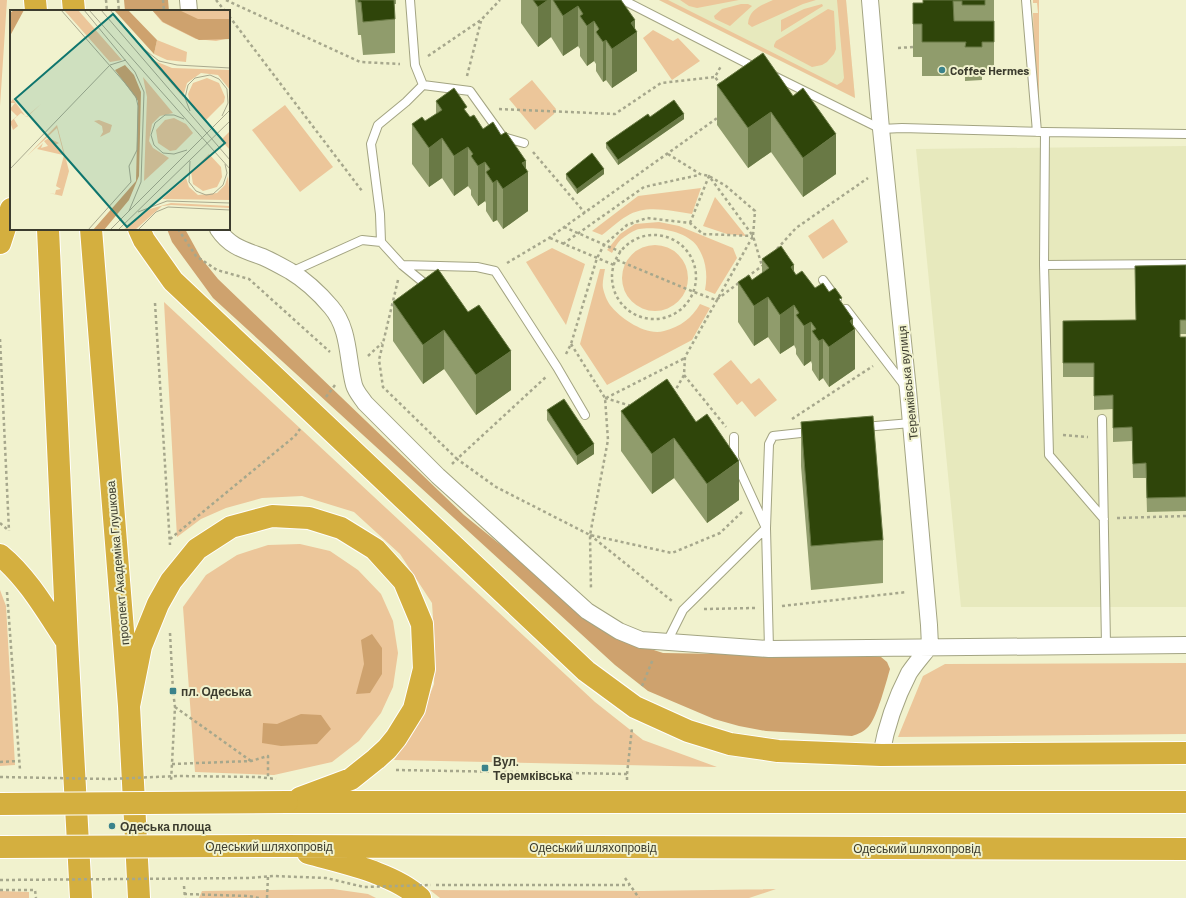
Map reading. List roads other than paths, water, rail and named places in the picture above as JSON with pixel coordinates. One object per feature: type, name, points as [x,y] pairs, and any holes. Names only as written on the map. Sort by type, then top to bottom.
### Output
[{"type":"highway","points":[[73,0],[74,10]]},
{"type":"highway","points":[[0,243],[10,212]]},
{"type":"highway","points":[[48,230],[67,642],[81,898]]},
{"type":"highway","name":"проспект Академіка Глушкова","points":[[91,230],[128,706],[139,898]]},
{"type":"highway","points":[[139,230],[144,240],[173,281],[319,405],[586,671],[635,707],[688,731],[730,744],[778,751],[881,755],[1186,753]]},
{"type":"highway","points":[[128,706],[141,646],[158,604],[171,581],[197,549],[231,527],[272,516],[309,518],[341,528],[375,549],[404,581],[422,624],[424,669],[414,709],[396,738],[382,754],[351,779],[287,802]]},
{"type":"highway","points":[[0,555],[29,585],[67,642]]},
{"type":"highway","points":[[0,804],[287,802],[1186,802]]},
{"type":"highway","points":[[282,846],[366,870],[413,892]]},
{"type":"highway","name":"Одеський шляхопровід","points":[[0,847],[282,846],[1186,848]]},
{"type":"street","points":[[188,0],[189,10]]},
{"type":"street","name":"Теремківська вулиця","points":[[870,0],[881,129],[908,390],[930,646]]},
{"type":"street","points":[[219,230],[223,237],[239,249],[265,258],[291,272],[315,290],[332,308],[343,326],[348,345],[354,385],[358,394],[365,403],[438,476],[587,611],[619,631],[641,640],[769,649],[930,646],[1186,645]]},
{"type":"street","points":[[881,755],[884,740],[895,707],[910,672],[930,646]]},
{"type":"lane","points":[[410,0],[415,65],[423,84]]},
{"type":"lane","points":[[623,0],[728,54],[881,129],[902,128],[1186,134]]},
{"type":"lane","points":[[1026,0],[1041,132],[1049,455],[1104,519]]},
{"type":"lane","points":[[423,84],[470,91],[484,108],[503,137],[524,143]]},
{"type":"lane","points":[[423,84],[406,102],[378,125],[371,144],[380,214],[381,242],[402,265],[437,294]]},
{"type":"lane","points":[[291,272],[362,240],[381,242]]},
{"type":"lane","points":[[1044,265],[1186,264]]},
{"type":"lane","points":[[402,265],[477,267],[495,271],[557,367],[585,415]]},
{"type":"lane","points":[[823,280],[908,390]]},
{"type":"lane","points":[[1102,419],[1106,645]]},
{"type":"lane","points":[[858,428],[911,423]]},
{"type":"lane","points":[[769,649],[766,528],[769,444],[773,436],[820,431]]},
{"type":"lane","points":[[734,437],[734,458],[766,528]]},
{"type":"lane","points":[[668,643],[683,610],[766,528]]},
{"type":"place","name":"Coffee Hermes","points":[[942,70]]},
{"type":"place","name":"пл. Одеська","points":[[173,691]]},
{"type":"place","name":"Вул. Теремківська","points":[[485,768]]},
{"type":"place","name":"Одеська площа","points":[[112,826]]}]
